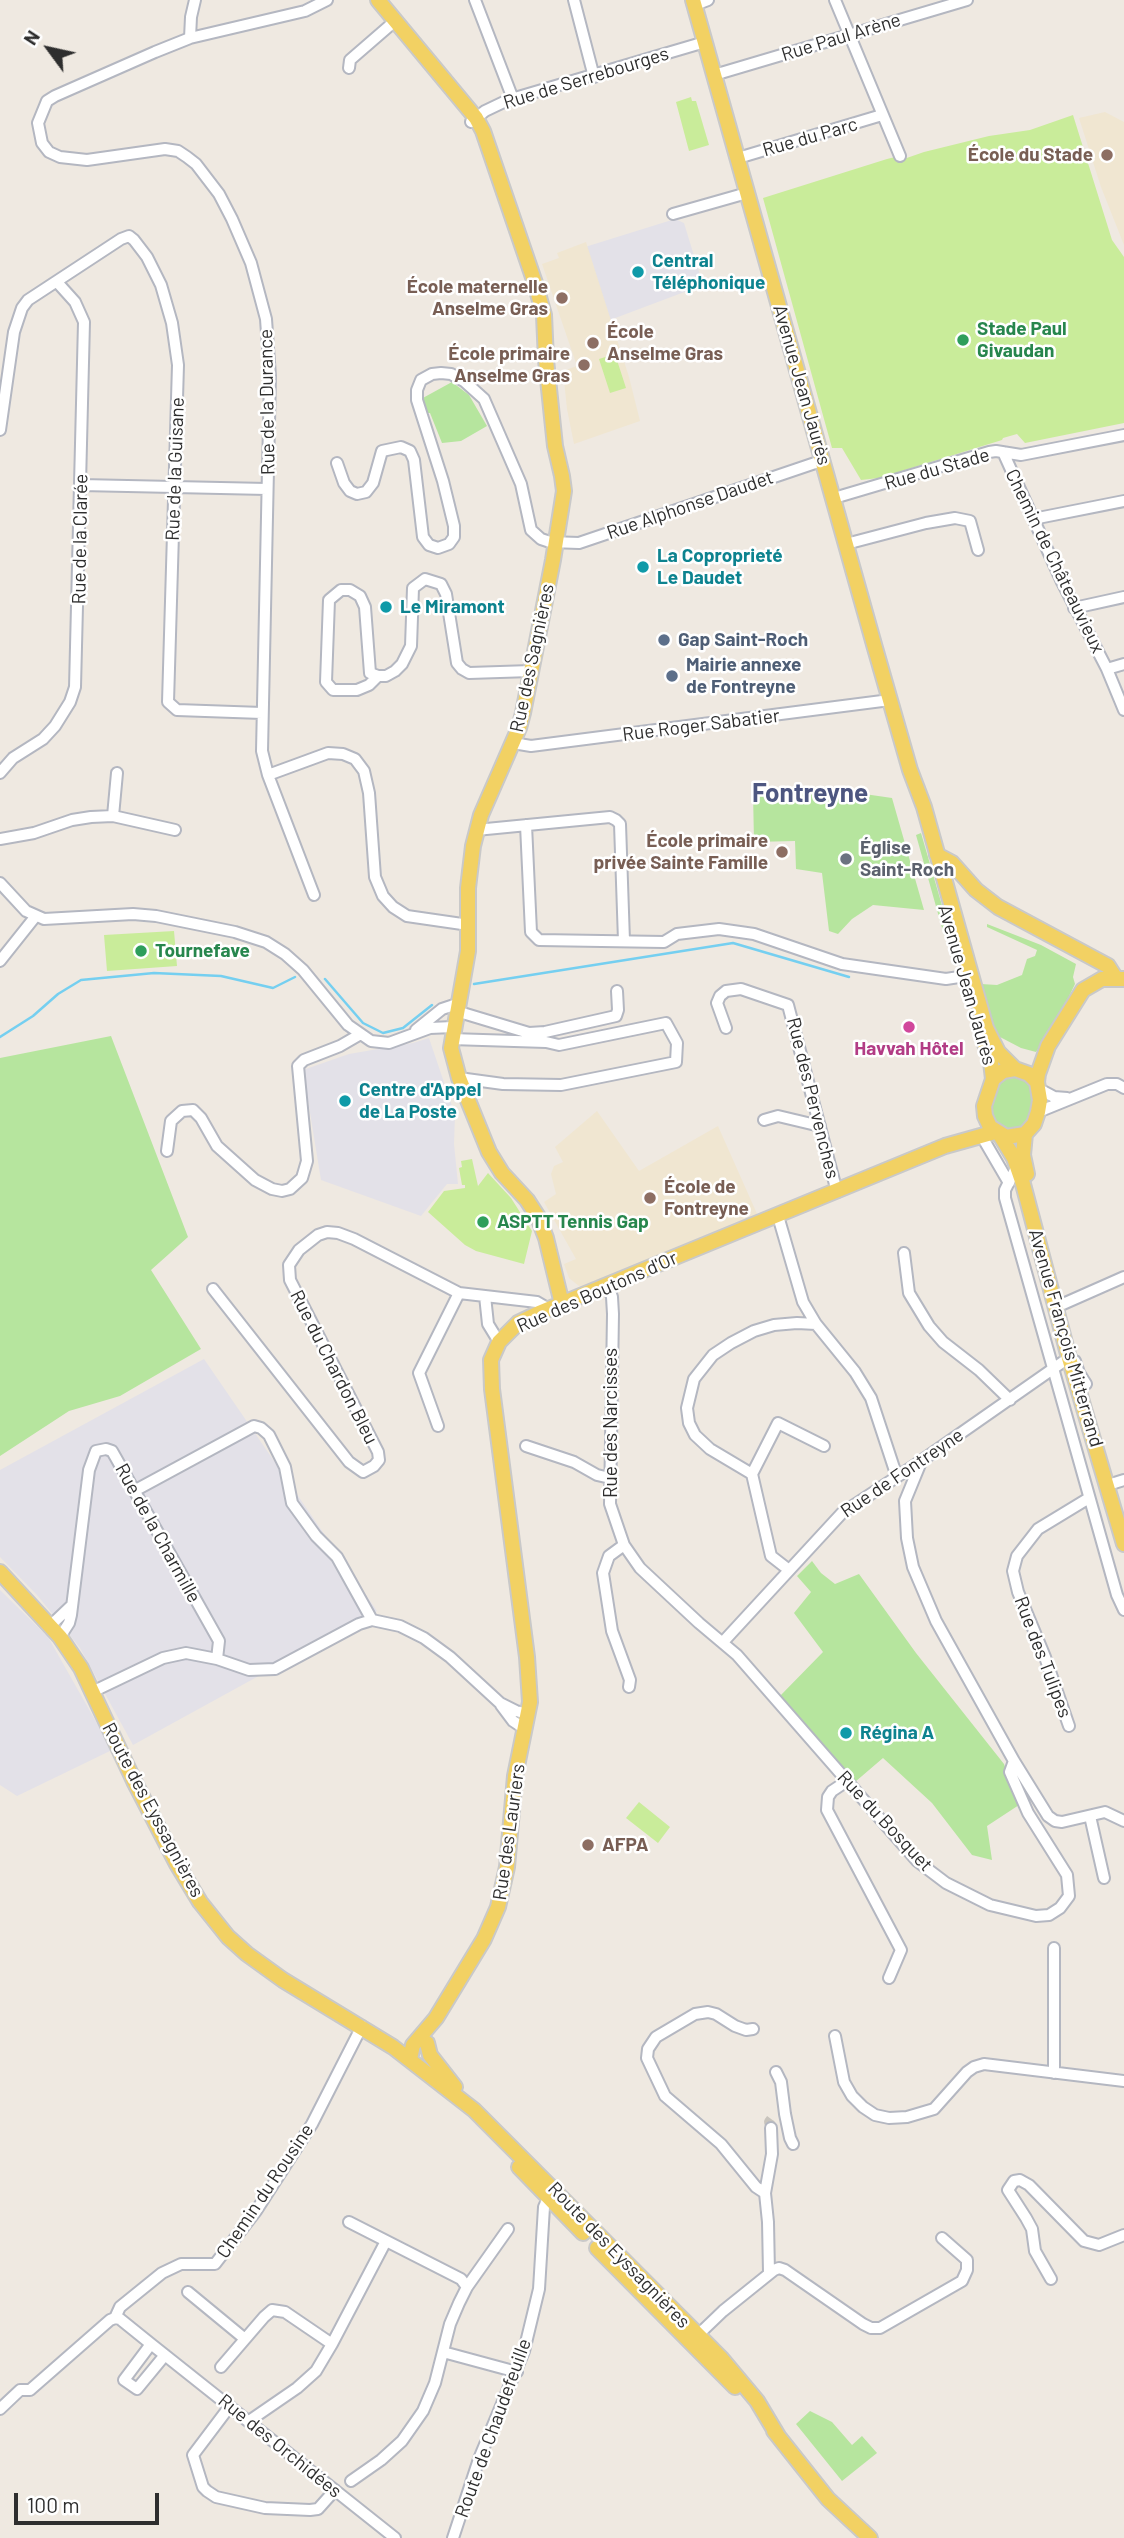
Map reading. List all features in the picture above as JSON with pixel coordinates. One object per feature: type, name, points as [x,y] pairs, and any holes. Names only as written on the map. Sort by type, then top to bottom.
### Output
[{"type":"main road","points":[[369,0],[392,23]]},
{"type":"main road","points":[[378,0],[392,23]]},
{"type":"main road","name":"Avenue Jean Jaurès","points":[[698,2],[705,42],[747,193],[910,770],[937,855],[991,1062],[993,1079]]},
{"type":"main road","name":"Rue des Sagnières","points":[[392,23],[483,131],[544,315],[555,446],[564,483],[556,543],[523,713],[477,830],[470,867],[465,967],[452,1033],[452,1055],[495,1163],[538,1217],[546,1238],[556,1306]]},
{"type":"main road","name":"Avenue Jean Jaurès","points":[[910,770],[917,808],[986,1028],[993,1044],[1017,1069]]},
{"type":"main road","points":[[937,855],[951,863],[975,890],[998,908],[1108,966],[1119,978]]},
{"type":"main road","points":[[1048,1046],[1038,1074],[1038,1112],[1034,1124],[1025,1134],[1012,1137],[992,1134],[985,1112],[988,1090],[993,1079],[1003,1071],[1017,1069],[1037,1058],[1048,1046],[1083,990],[1094,982],[1119,978]]},
{"type":"main road","points":[[1017,1069],[1029,1074],[1038,1086]]},
{"type":"main road","name":"Rue des Boutons d'Or","points":[[958,1140],[976,1126],[985,1112]]},
{"type":"main road","name":"Rue des Boutons d'Or","points":[[528,1714],[530,1689],[527,1657],[492,1380],[491,1360],[499,1342],[518,1323],[556,1306],[958,1140],[992,1134]]},
{"type":"main road","name":"Avenue François Mitterrand","points":[[992,1134],[1017,1166],[1066,1366],[1081,1384],[1115,1483],[1124,1518]]},
{"type":"main road","name":"Avenue François Mitterrand","points":[[1025,1134],[1024,1166],[1063,1304],[1066,1366]]},
{"type":"main road","points":[[1066,1366],[1081,1384]]},
{"type":"main road","name":"Avenue François Mitterrand","points":[[1115,1483],[1124,1544]]},
{"type":"main road","name":"Route des Eyssagnières","points":[[0,1572],[55,1631],[81,1668],[177,1864],[214,1920],[237,1945],[265,1968],[393,2047],[417,2049],[444,2087],[638,2290],[751,2392],[778,2436],[828,2499],[870,2538]]},
{"type":"main road","name":"Rue des Lauriers","points":[[417,2049],[484,1939],[498,1907],[507,1867],[515,1776],[528,1714]]},
{"type":"main road","points":[[417,2049],[428,2049],[436,2064],[474,2110]]},
{"type":"main road","name":"Route des Eyssagnières","points":[[444,2087],[474,2110],[546,2180],[697,2341]]},
{"type":"street","points":[[195,0],[190,38],[305,11],[327,0]]},
{"type":"street","points":[[475,0],[513,99]]},
{"type":"street","points":[[574,0],[594,77]]},
{"type":"street","points":[[835,0],[900,156]]},
{"type":"street","name":"Rue Paul Arène","points":[[714,75],[849,36],[932,5],[967,0]]},
{"type":"street","points":[[349,68],[350,60],[392,23]]},
{"type":"street","name":"Rue de la Durance","points":[[190,38],[47,101],[38,123],[38,134],[49,152],[74,160],[151,150],[178,151],[196,164],[219,194],[251,264],[266,319],[270,376],[262,751],[268,775],[314,895]]},
{"type":"street","name":"Rue de Serrebourges","points":[[473,120],[495,106],[513,99],[705,42]]},
{"type":"street","name":"Rue du Parc","points":[[738,158],[882,115]]},
{"type":"street","points":[[673,214],[747,193]]},
{"type":"street","name":"Rue de la Guisane","points":[[57,282],[129,236],[147,257],[160,285],[172,323],[178,365],[169,702],[177,710],[262,713]]},
{"type":"street","points":[[0,430],[17,318],[28,300],[57,282]]},
{"type":"street","name":"Rue de la Clarée","points":[[0,773],[13,758],[43,739],[70,702],[75,687],[84,322],[75,302],[57,282]]},
{"type":"street","points":[[337,463],[344,483],[350,491],[357,494],[366,492],[373,483],[382,452],[401,447],[410,452],[415,460],[423,537],[429,545],[438,548],[449,544],[454,537],[454,526],[443,481],[416,400],[421,380],[432,374],[451,374],[475,388],[484,399],[521,484],[531,530],[541,539],[556,543]]},
{"type":"street","name":"Rue du Stade","points":[[834,498],[989,452],[1021,455],[1124,435]]},
{"type":"street","name":"Chemin de Châteauvieux","points":[[1003,452],[1124,710]]},
{"type":"street","name":"Rue Alphonse Daudet","points":[[556,543],[579,542],[824,460]]},
{"type":"street","points":[[81,485],[267,489]]},
{"type":"street","points":[[1033,519],[1124,501]]},
{"type":"street","points":[[846,544],[956,518],[970,521],[978,550]]},
{"type":"street","points":[[378,676],[369,685],[357,690],[333,690],[326,682],[329,600],[341,590],[350,590],[359,596],[365,607],[370,673],[386,676],[395,671],[411,646],[413,588],[425,579],[441,584],[446,594],[457,663],[462,669],[469,673],[531,671]]},
{"type":"street","points":[[1074,608],[1124,597]]},
{"type":"street","points":[[1107,669],[1124,664]]},
{"type":"street","name":"Rue Roger Sabatier","points":[[513,743],[531,746],[890,700]]},
{"type":"street","points":[[268,775],[328,753],[343,754],[355,759],[364,771],[369,793],[375,877],[383,896],[407,916],[469,925]]},
{"type":"street","points":[[113,816],[117,773]]},
{"type":"street","points":[[0,839],[34,833],[72,820],[113,816],[175,830]]},
{"type":"street","points":[[477,830],[610,817],[620,824],[624,942]]},
{"type":"street","points":[[526,825],[531,932],[546,942],[664,942],[677,934],[719,929],[754,934],[842,964],[946,979],[968,976]]},
{"type":"street","points":[[0,883],[19,904],[35,917],[44,919],[133,914],[156,916],[235,932],[266,942],[303,970],[359,1035],[381,1043],[430,1028],[559,1045],[666,1023],[677,1043],[676,1062],[561,1085],[503,1084],[459,1078]]},
{"type":"street","points":[[0,961],[35,917]]},
{"type":"street","name":"Rue des Pervenches","points":[[726,1028],[717,1003],[726,991],[741,989],[788,1005],[836,1192]]},
{"type":"street","points":[[410,1036],[442,1009],[456,1007],[529,1033],[545,1032],[616,1016],[617,991]]},
{"type":"street","points":[[167,1151],[171,1121],[182,1111],[193,1110],[218,1146],[255,1180],[264,1186],[282,1191],[297,1184],[302,1178],[307,1161],[298,1066],[304,1059],[340,1046],[359,1035]]},
{"type":"street","points":[[1038,1112],[1107,1084],[1124,1087]]},
{"type":"street","points":[[1038,1086],[1054,1097],[1067,1098]]},
{"type":"street","points":[[764,1120],[778,1116],[820,1126]]},
{"type":"street","points":[[992,1134],[1009,1183]]},
{"type":"street","points":[[1017,1166],[1005,1198],[1066,1366],[1089,1498],[1117,1595],[1124,1609]]},
{"type":"street","points":[[778,1216],[803,1302],[816,1324],[859,1378],[871,1398],[892,1480],[905,1502]]},
{"type":"street","name":"Rue du Chardon Bleu","points":[[213,1289],[349,1462],[363,1472],[379,1460],[378,1452],[294,1291],[289,1272],[292,1258],[318,1235],[338,1233],[354,1239],[459,1293],[556,1306]]},
{"type":"street","points":[[904,1253],[909,1293],[929,1326],[943,1342],[979,1370],[1010,1400]]},
{"type":"street","points":[[1063,1304],[1124,1277]]},
{"type":"street","name":"Rue des Narcisses","points":[[608,1286],[612,1297],[610,1504],[624,1545],[648,1577],[723,1642]]},
{"type":"street","points":[[438,1426],[419,1373],[459,1293]]},
{"type":"street","points":[[485,1296],[488,1324],[499,1342]]},
{"type":"street","points":[[752,1474],[710,1449],[695,1435],[689,1423],[687,1408],[694,1379],[713,1355],[754,1331],[797,1323],[816,1324]]},
{"type":"street","name":"Rue de Fontreyne","points":[[723,1642],[842,1513],[1038,1381],[1066,1366]]},
{"type":"street","points":[[789,1570],[771,1556],[752,1474],[780,1419],[824,1446]]},
{"type":"street","points":[[134,1491],[254,1426],[261,1428],[269,1435],[285,1467],[292,1503],[316,1536],[337,1557],[372,1620]]},
{"type":"street","points":[[526,1446],[575,1462],[597,1475],[610,1478]]},
{"type":"street","name":"Rue de la Charmille","points":[[55,1631],[69,1623],[89,1470],[96,1451],[100,1448],[112,1451],[219,1641],[218,1659]]},
{"type":"street","name":"Rue du Bosquet","points":[[723,1642],[916,1861],[946,1883],[990,1905],[1036,1916],[1049,1915],[1060,1908],[1069,1896],[1067,1875],[1028,1813],[1010,1772],[1014,1761],[936,1621],[913,1567],[906,1538],[905,1502],[921,1461]]},
{"type":"street","name":"Rue des Tulipes","points":[[1069,1726],[1045,1657],[1018,1592],[1013,1571],[1017,1556],[1038,1530],[1089,1498]]},
{"type":"street","points":[[624,1545],[609,1556],[604,1563],[603,1573],[612,1632],[630,1680],[629,1687]]},
{"type":"street","points":[[92,1692],[175,1655],[186,1653],[218,1659],[249,1670],[275,1669],[359,1624],[372,1620],[400,1626],[424,1638],[450,1657],[500,1703],[520,1728],[525,1729]]},
{"type":"street","points":[[500,1703],[528,1714]]},
{"type":"street","points":[[1014,1761],[1048,1816],[1055,1821],[1062,1822],[1105,1812],[1124,1821]]},
{"type":"street","points":[[847,1781],[832,1791],[828,1797],[827,1810],[901,1951],[889,1978]]},
{"type":"street","points":[[1090,1816],[1104,1878]]},
{"type":"street","points":[[1054,1948],[1054,2073]]},
{"type":"street","points":[[753,2029],[746,2030],[735,2026],[716,2014],[695,2014],[656,2037],[648,2049],[647,2058],[665,2096],[721,2144],[757,2188],[765,2193]]},
{"type":"street","name":"Chemin du Rousine","points":[[0,2409],[20,2390],[30,2390],[115,2318],[120,2307],[173,2267],[189,2263],[211,2265],[221,2257],[256,2211],[306,2134],[362,2026]]},
{"type":"street","points":[[835,2036],[844,2081],[852,2096],[875,2115],[889,2118],[907,2117],[934,2109],[967,2072],[984,2064],[1124,2081]]},
{"type":"street","points":[[776,2072],[781,2082],[786,2120],[793,2144]]},
{"type":"street","points":[[774,2115],[786,2120]]},
{"type":"street","points":[[769,2273],[765,2193],[772,2154],[771,2127]]},
{"type":"street","points":[[546,2180],[554,2201],[604,2242]]},
{"type":"street","points":[[1051,2279],[1035,2250],[1031,2228],[1008,2190],[1014,2181],[1020,2180],[1029,2185],[1084,2241],[1099,2245],[1124,2235]]},
{"type":"street","name":"Route de Chaudefeuille","points":[[453,2538],[479,2459],[517,2372],[527,2341],[539,2289],[542,2215],[554,2201]]},
{"type":"street","points":[[349,2222],[461,2279],[467,2287]]},
{"type":"street","points":[[351,2481],[402,2441],[423,2411],[435,2383],[450,2324],[467,2287],[508,2229]]},
{"type":"street","points":[[697,2341],[723,2311],[769,2273],[779,2268],[863,2324],[880,2328],[962,2281],[967,2270],[967,2259],[942,2238]]},
{"type":"street","points":[[249,2421],[297,2388],[316,2371],[386,2241]]},
{"type":"street","points":[[188,2292],[245,2339]]},
{"type":"street","points":[[221,2367],[272,2310],[285,2312],[332,2344]]},
{"type":"street","name":"Rue des Orchidées","points":[[115,2318],[152,2344],[396,2538]]},
{"type":"street","points":[[152,2344],[124,2380],[136,2389],[166,2355]]},
{"type":"street","points":[[443,2352],[517,2372]]},
{"type":"street","points":[[230,2406],[193,2455],[202,2487],[216,2497],[265,2508],[310,2511],[318,2509],[335,2490]]},
{"type":"shaded area","name":"École du Stade","points":[[1105,112],[1124,122],[1124,245],[1101,187],[1079,118]]},
{"type":"shaded area","points":[[675,219],[684,223],[703,285],[610,320],[585,247]]},
{"type":"shaded area","name":"École Anselme Gras","points":[[586,242],[629,377],[640,421],[574,444],[563,371],[577,366],[542,264],[559,258],[557,253]]},
{"type":"shaded area","points":[[429,1038],[455,1115],[454,1144],[458,1184],[447,1184],[421,1216],[321,1180],[303,1070],[349,1054]]},
{"type":"shaded area","name":"École de Fontreyne","points":[[597,1111],[639,1171],[718,1126],[758,1216],[586,1287],[579,1286],[569,1278],[564,1264],[576,1259],[544,1202],[556,1194],[551,1174],[554,1166],[563,1162],[555,1147]]},
{"type":"shaded area","points":[[204,1359],[377,1611],[133,1745],[80,1648],[37,1595],[0,1557],[0,1470]]},
{"type":"shaded area","points":[[0,1590],[48,1637],[112,1750],[17,1796],[0,1785]]},
{"type":"green space","points":[[691,97],[692,101],[696,101],[709,145],[689,151],[676,102]]},
{"type":"green space","name":"Stade Paul Givaudan","points":[[1073,115],[1112,240],[1124,257],[1124,423],[1025,443],[1017,434],[879,478],[861,480],[842,448],[832,448],[763,198],[887,159],[899,156],[901,160],[989,136],[1030,130]]},
{"type":"green space","points":[[615,354],[626,388],[610,393],[599,359]]},
{"type":"green space","points":[[452,382],[469,395],[487,426],[461,441],[442,443],[430,413],[425,413],[421,399]]},
{"type":"green space","points":[[816,787],[892,798],[924,910],[873,905],[852,919],[838,934],[829,931],[822,873],[796,869],[795,841],[754,842],[753,792]]},
{"type":"green space","points":[[921,833],[950,933],[944,935],[916,835]]},
{"type":"green space","points":[[987,924],[1041,945],[1076,964],[1073,977],[1075,984],[1057,1021],[1036,1052],[1000,1037],[990,1020],[981,984],[997,985],[1022,975],[1027,959],[1035,956],[1037,950],[987,927]]},
{"type":"green space","name":"Tournefave","points":[[174,931],[177,966],[107,971],[104,935]]},
{"type":"green space","points":[[111,1036],[188,1237],[151,1270],[201,1349],[120,1396],[69,1411],[0,1456],[0,1058]]},
{"type":"green space","points":[[1013,1076],[1029,1082],[1034,1093],[1032,1112],[1021,1127],[1007,1130],[996,1123],[991,1108],[998,1084],[1005,1077]]},
{"type":"green space","name":"ASPTT Tennis Gap","points":[[472,1159],[478,1186],[488,1173],[511,1198],[532,1231],[524,1264],[476,1251],[465,1245],[428,1212],[444,1191],[465,1188],[459,1168],[462,1167],[461,1161]]},
{"type":"green space","points":[[812,1561],[821,1573],[835,1584],[859,1574],[916,1653],[1004,1764],[1019,1805],[987,1826],[992,1860],[972,1855],[932,1803],[883,1758],[855,1782],[780,1696],[823,1652],[794,1613],[811,1592],[797,1576]]},
{"type":"green space","points":[[639,1802],[670,1827],[658,1843],[626,1818]]},
{"type":"green space","points":[[810,2411],[832,2422],[852,2445],[862,2436],[877,2453],[842,2481],[796,2424]]},
{"type":"waterway","points":[[474,984],[733,943],[849,977]]},
{"type":"waterway","points":[[0,1037],[81,980],[154,973],[221,976],[273,988],[295,977]]},
{"type":"waterway","points":[[325,979],[363,1023],[383,1033],[403,1028],[432,1005]]},
{"type":"tunnel","points":[[771,2128],[769,2122],[774,2115]]},
{"type":"place","name":"École du Stade","points":[[1107,155]]},
{"type":"place","name":"Central Téléphonique","points":[[638,272]]},
{"type":"place","name":"École maternelle Anselme Gras","points":[[562,298]]},
{"type":"place","name":"Stade Paul Givaudan","points":[[963,340]]},
{"type":"place","name":"École Anselme Gras","points":[[593,343]]},
{"type":"place","name":"École primaire Anselme Gras","points":[[584,365]]},
{"type":"place","name":"La Coproprieté Le Daudet","points":[[643,567]]},
{"type":"place","name":"Le Miramont","points":[[386,607]]},
{"type":"place","name":"Gap Saint-Roch","points":[[664,640]]},
{"type":"place","name":"Mairie annexe de Fontreyne","points":[[672,676]]},
{"type":"place","name":"École primaire privée Sainte Famille","points":[[782,852]]},
{"type":"place","name":"Église Saint-Roch","points":[[846,859]]},
{"type":"place","name":"Tournefave","points":[[141,951]]},
{"type":"place","name":"Havvah Hôtel","points":[[909,1027]]},
{"type":"place","name":"Centre d'Appel de La Poste","points":[[345,1101]]},
{"type":"place","name":"École de Fontreyne","points":[[650,1198]]},
{"type":"place","name":"ASPTT Tennis Gap","points":[[483,1222]]},
{"type":"place","name":"Régina A","points":[[846,1733]]},
{"type":"place","name":"AFPA","points":[[588,1845]]},
{"type":"district","name":"Fontreyne","points":[[810,793]]}]
